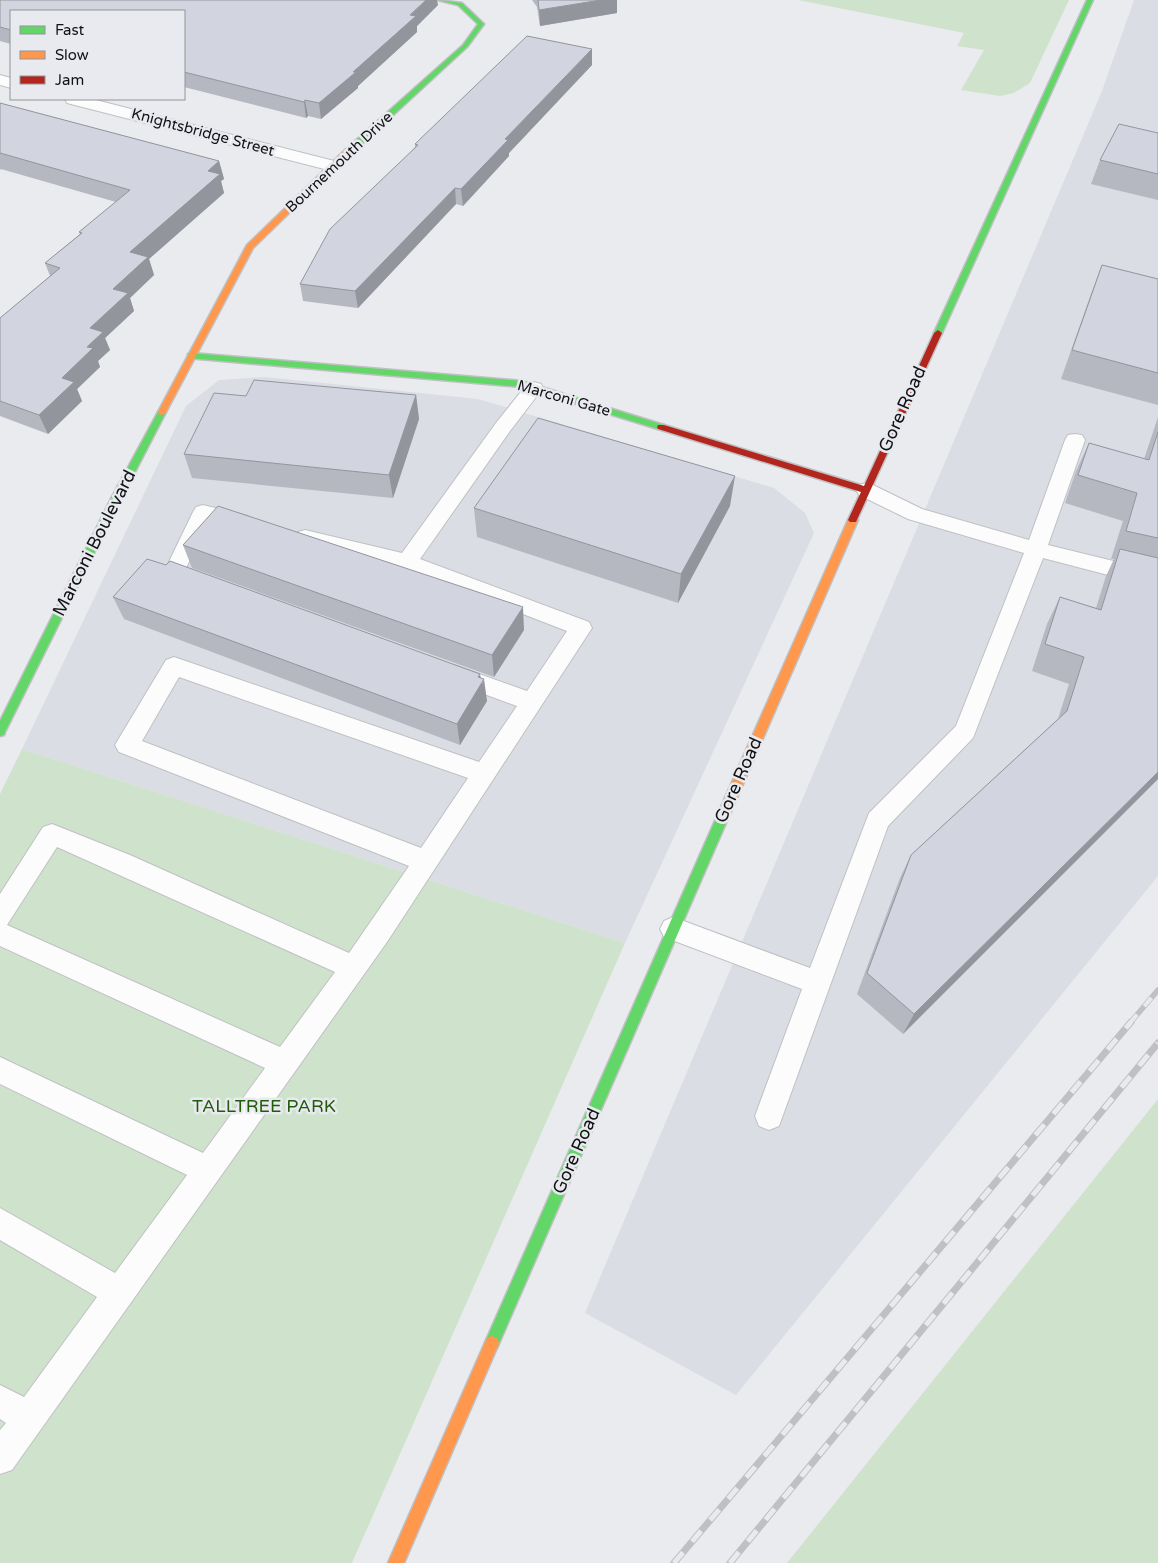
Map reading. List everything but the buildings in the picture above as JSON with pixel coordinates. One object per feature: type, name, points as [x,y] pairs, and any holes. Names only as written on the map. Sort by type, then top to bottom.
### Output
[{"type":"street","name":"Bournemouth Drive","points":[[191,356],[250,247],[332,166],[465,46],[481,24],[460,4],[441,0]]},
{"type":"street","name":"Gore Road","points":[[396,1563],[866,490],[1090,0]]},
{"type":"street","name":"Knightsbridge Street","points":[[78,100],[332,166]]},
{"type":"street","name":"Marconi Gate","points":[[191,356],[522,384],[866,490]]},
{"type":"street","name":"Marconi Boulevard","points":[[0,732],[117,497],[191,356]]},
{"type":"lane","points":[[407,562],[503,427],[534,388]]},
{"type":"lane","points":[[769,1116],[878,820],[965,731],[1036,549],[1075,440]]},
{"type":"lane","points":[[866,490],[916,514],[1036,549],[1158,580]]},
{"type":"lane","points":[[210,586],[174,572],[203,512],[258,526]]},
{"type":"lane","points":[[0,1458],[353,968],[581,628],[407,562],[286,533]]},
{"type":"lane","points":[[426,861],[126,745],[174,666],[484,774]]},
{"type":"lane","points":[[430,666],[532,702]]},
{"type":"lane","points":[[0,916],[52,834],[353,968]]},
{"type":"lane","points":[[673,929],[819,983]]},
{"type":"lane","points":[[0,934],[285,1063]]},
{"type":"lane","points":[[0,1070],[208,1170]]},
{"type":"lane","points":[[0,1223],[119,1293]]},
{"type":"lane","points":[[0,1401],[29,1418]]},
{"type":"shaded area","points":[[1134,0],[1158,0],[1158,876],[736,1395],[585,1313],[1102,91]]},
{"type":"shaded area","points":[[265,377],[478,399],[774,488],[805,513],[814,533],[625,943],[22,749],[186,406],[219,380]]},
{"type":"green space","points":[[798,0],[1069,0],[1030,83],[1014,93],[1000,96],[961,90],[984,50],[957,46],[964,33]]},
{"type":"green space","name":"TALLTREE PARK","points":[[22,749],[625,943],[352,1563],[0,1563],[0,794]]},
{"type":"green space","points":[[1158,1099],[1158,1563],[787,1563]]},
{"type":"railway","points":[[1130,1023],[1158,990]]},
{"type":"railway","points":[[674,1563],[1131,1022]]},
{"type":"railway","points":[[730,1563],[1158,1043]]},
{"type":"traffic: fast","points":[[348,152],[465,46],[481,24],[460,4],[441,0]]},
{"type":"traffic: fast","points":[[938,333],[1090,0]]},
{"type":"traffic: fast","points":[[191,356],[522,384],[661,427]]},
{"type":"traffic: fast","points":[[0,732],[117,497],[162,412]]},
{"type":"traffic: fast","points":[[492,1343],[727,807]]},
{"type":"traffic: slow","points":[[162,412],[250,247],[348,152]]},
{"type":"traffic: slow","points":[[727,807],[853,520]]},
{"type":"traffic: slow","points":[[396,1563],[492,1343]]},
{"type":"traffic: jam","points":[[853,520],[938,333]]},
{"type":"traffic: jam","points":[[661,427],[866,490]]}]
